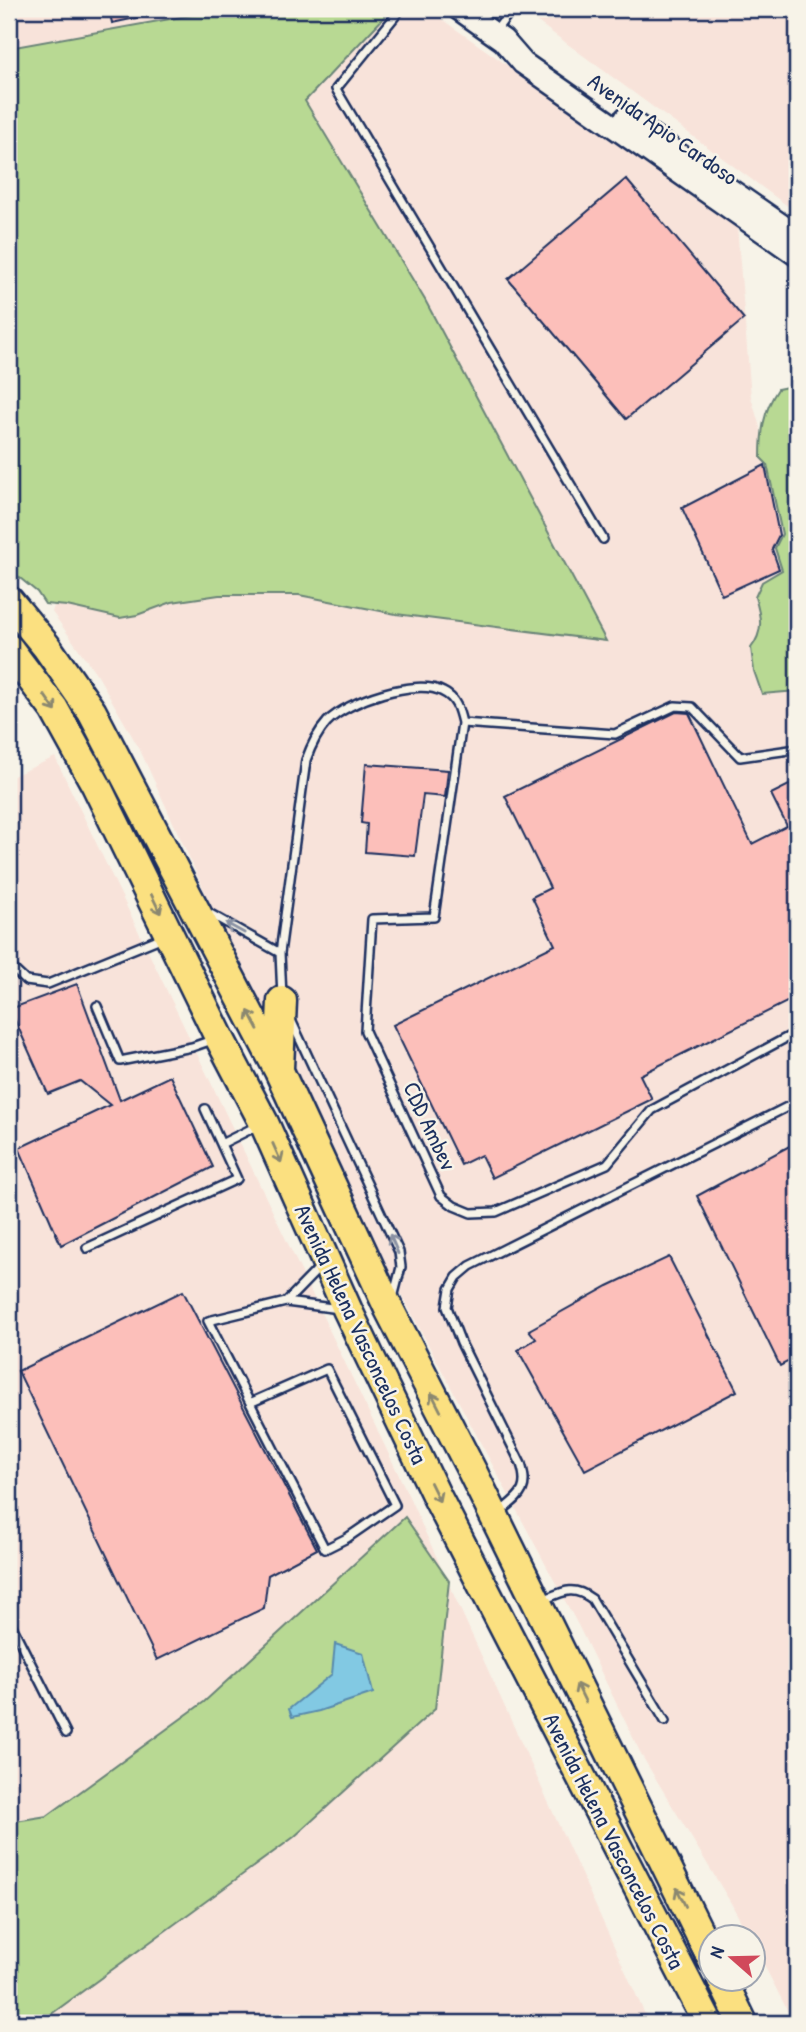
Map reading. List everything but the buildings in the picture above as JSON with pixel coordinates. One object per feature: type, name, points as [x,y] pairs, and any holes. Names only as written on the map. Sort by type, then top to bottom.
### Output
[{"type":"highway","name":"Avenida Helena Vasconcelos Costa","points":[[9,601],[46,646],[92,712],[279,1070],[389,1309],[698,1931]]},
{"type":"highway","name":"Avenida Helena Vasconcelos Costa","points":[[9,649],[54,709],[96,785],[264,1123],[348,1311],[437,1496],[708,2023]]},
{"type":"highway","points":[[279,1070],[282,1000]]},
{"type":"highway","points":[[729,1994],[743,2023]]},
{"type":"street","name":"Avenida Apio Cardoso","points":[[459,9],[498,37],[523,63],[797,255]]},
{"type":"street","name":"Avenida Apio Cardoso","points":[[498,37],[527,49],[797,236]]},
{"type":"lane","points":[[401,9],[336,89],[603,539]]},
{"type":"lane","points":[[498,37],[512,9]]},
{"type":"lane","points":[[389,1309],[400,1279],[399,1252],[282,1000],[280,953],[306,760],[313,741],[326,723],[337,713],[357,702],[410,688],[430,686],[445,692],[457,705],[461,723],[615,734],[675,706],[692,707],[740,757],[797,749]]},
{"type":"lane","name":"CDD Ambev","points":[[461,723],[434,917],[372,919],[365,1031],[441,1196],[454,1206],[471,1213],[496,1212],[607,1164],[652,1110],[797,1032]]},
{"type":"lane","points":[[191,904],[280,953]]},
{"type":"lane","points":[[9,965],[26,981],[48,985],[170,933]]},
{"type":"lane","points":[[97,1006],[120,1061],[192,1046],[219,1037]]},
{"type":"lane","points":[[494,1517],[522,1494],[526,1478],[461,1343],[447,1307],[450,1289],[457,1277],[470,1266],[797,1102]]},
{"type":"lane","points":[[88,1248],[237,1179],[205,1109]]},
{"type":"lane","points":[[221,1144],[264,1123]]},
{"type":"lane","points":[[286,1302],[326,1261]]},
{"type":"lane","points":[[252,1402],[327,1370],[395,1505],[347,1538],[325,1549],[252,1402],[208,1321],[286,1302],[348,1311]]},
{"type":"lane","points":[[536,1603],[567,1590],[582,1591],[592,1600],[664,1721]]},
{"type":"lane","points":[[9,1620],[66,1733]]},
{"type":"shaded area","points":[[9,9],[225,9],[9,48]]},
{"type":"shaded area","points":[[392,9],[427,9],[737,226],[751,397],[761,431],[761,458],[767,463],[782,535],[775,548],[782,570],[762,582],[755,597],[762,619],[758,638],[751,648],[754,671],[762,694],[797,691],[797,2023],[794,2023],[768,1973],[768,1924],[742,1924],[642,1756],[578,1625],[400,1292],[232,951],[140,750],[98,676],[52,612],[54,606],[67,606],[87,611],[137,615],[172,602],[219,595],[299,595],[396,614],[495,627],[425,300],[304,101]]},
{"type":"shaded area","points":[[520,9],[797,9],[797,213]]},
{"type":"shaded area","points":[[55,757],[405,1488],[649,2023],[9,2023],[9,778]]},
{"type":"green space","points":[[225,9],[392,9],[305,101],[425,300],[606,641],[396,614],[299,595],[219,595],[172,602],[137,615],[120,618],[45,604],[37,592],[9,569],[9,48]]},
{"type":"green space","points":[[778,389],[797,389],[797,691],[762,694],[754,671],[751,648],[758,636],[760,624],[755,597],[762,582],[782,570],[775,548],[782,534],[767,464],[761,458],[762,439],[766,414],[773,397]]},
{"type":"green space","points":[[405,1517],[449,1581],[435,1709],[294,1837],[39,2023],[9,2023],[9,1822],[47,1816],[204,1702]]},
{"type":"water","points":[[335,1644],[363,1653],[373,1693],[292,1717],[289,1709],[332,1674]]}]
